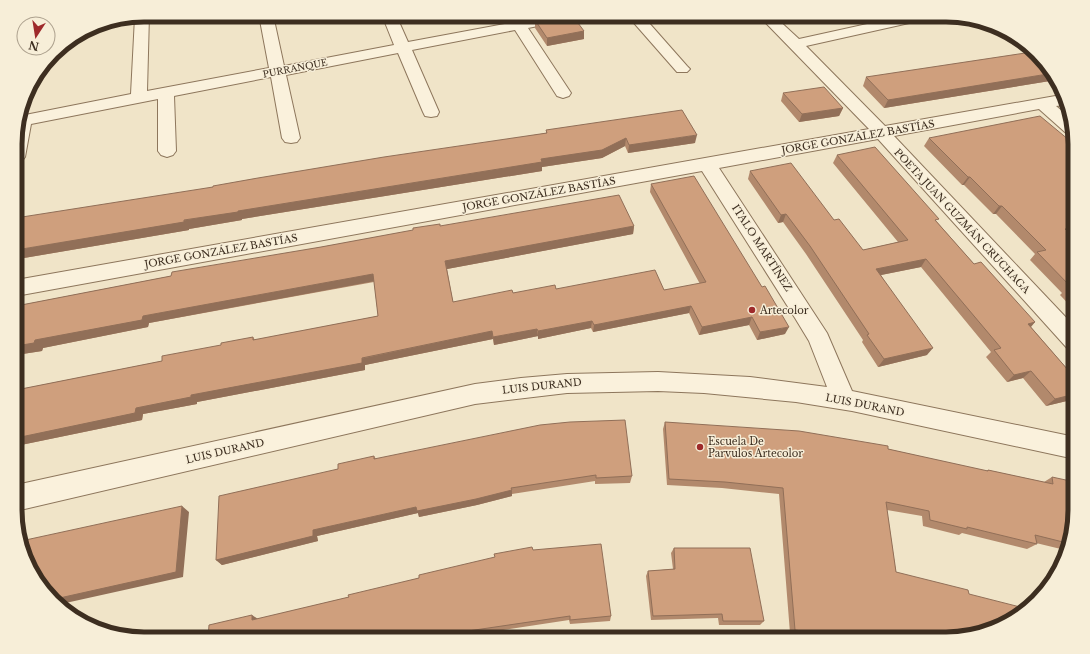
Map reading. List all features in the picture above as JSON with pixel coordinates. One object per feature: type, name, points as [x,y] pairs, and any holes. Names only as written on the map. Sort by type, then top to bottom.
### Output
[{"type":"street","points":[[139,98],[142,22]]},
{"type":"street","points":[[268,22],[291,138]]},
{"type":"street","points":[[392,22],[431,112]]},
{"type":"street","name":"PURRANQUE","points":[[25,119],[403,47],[507,22]]},
{"type":"street","points":[[516,22],[563,93]]},
{"type":"street","points":[[640,22],[682,69]]},
{"type":"street","name":"POETA JUAN GUZMÁN CRUCHAGA","points":[[772,22],[796,44],[881,132],[1068,334]]},
{"type":"street","points":[[796,44],[895,22]]},
{"type":"street","points":[[166,92],[167,151]]},
{"type":"street","name":"JORGE GONZÁLEZ BASTÍAS","points":[[22,287],[1060,100]]},
{"type":"street","points":[[1042,103],[1067,124]]},
{"type":"street","name":"ITALO MARTÍNEZ","points":[[707,164],[819,339],[844,400]]},
{"type":"street","name":"LUIS DURAND","points":[[22,497],[475,394],[522,386],[594,381],[671,381],[760,388],[844,400],[1068,447]]},
{"type":"building","points":[[536,22],[577,22],[584,31],[547,38]]},
{"type":"building","points":[[1027,53],[1046,74],[888,100],[866,77]]},
{"type":"building","points":[[824,87],[843,108],[802,114],[783,93]]},
{"type":"building","points":[[682,110],[697,135],[629,145],[626,138],[602,150],[541,159],[542,162],[184,220],[184,222],[22,249],[22,217],[213,187],[384,157],[547,133],[546,130]]},
{"type":"building","points":[[1040,116],[1068,139],[1068,228],[1065,229],[1068,232],[1068,284],[1037,252],[1046,250],[1002,206],[999,206],[929,138]]},
{"type":"building","points":[[875,147],[939,219],[935,220],[974,264],[981,262],[1035,322],[1028,324],[1068,370],[1068,396],[1055,399],[1031,371],[1014,375],[994,350],[1001,348],[926,259],[876,269],[933,348],[884,359],[810,246],[786,214],[781,215],[750,171],[791,163],[834,220],[839,219],[863,250],[908,240],[837,155]]},
{"type":"building","points":[[694,176],[762,287],[765,286],[789,327],[760,332],[752,317],[702,327],[691,306],[594,325],[592,321],[538,331],[537,329],[493,337],[492,331],[362,358],[362,363],[191,395],[191,397],[136,408],[135,413],[22,437],[22,389],[162,361],[162,356],[221,345],[221,343],[253,337],[253,340],[378,316],[373,274],[143,316],[142,320],[35,340],[34,343],[22,345],[22,305],[171,276],[172,272],[321,247],[413,230],[413,228],[440,224],[440,226],[619,195],[634,226],[445,261],[453,302],[512,290],[513,293],[555,285],[556,289],[655,270],[664,290],[706,282],[651,184]]},
{"type":"building","points":[[625,420],[632,476],[596,478],[596,475],[511,488],[512,490],[476,499],[417,511],[416,507],[313,530],[313,536],[216,560],[219,496],[338,469],[338,464],[374,456],[374,459],[540,425],[570,422]]},
{"type":"building","points":[[665,422],[799,431],[888,446],[888,449],[1053,484],[1052,477],[1068,480],[1068,518],[1064,542],[1035,535],[1037,544],[967,527],[967,529],[930,520],[929,511],[886,502],[896,572],[968,590],[969,594],[1020,607],[985,626],[954,632],[809,632],[795,630],[783,488],[725,482],[669,479]]},
{"type":"building","points":[[182,506],[176,572],[60,598],[38,571],[31,557],[26,540]]},
{"type":"building","points":[[601,544],[611,616],[570,620],[570,616],[468,632],[208,632],[209,625],[252,615],[252,620],[349,597],[348,595],[419,578],[419,575],[495,557],[494,554],[532,547],[533,550]]},
{"type":"building","points":[[674,548],[750,548],[764,621],[723,621],[722,614],[653,616],[648,571],[675,569]]},
{"type":"place","name":"Artecolor","points":[[752,310]]},
{"type":"place","name":"Escuela De Parvulos Artecolor","points":[[700,447]]}]
